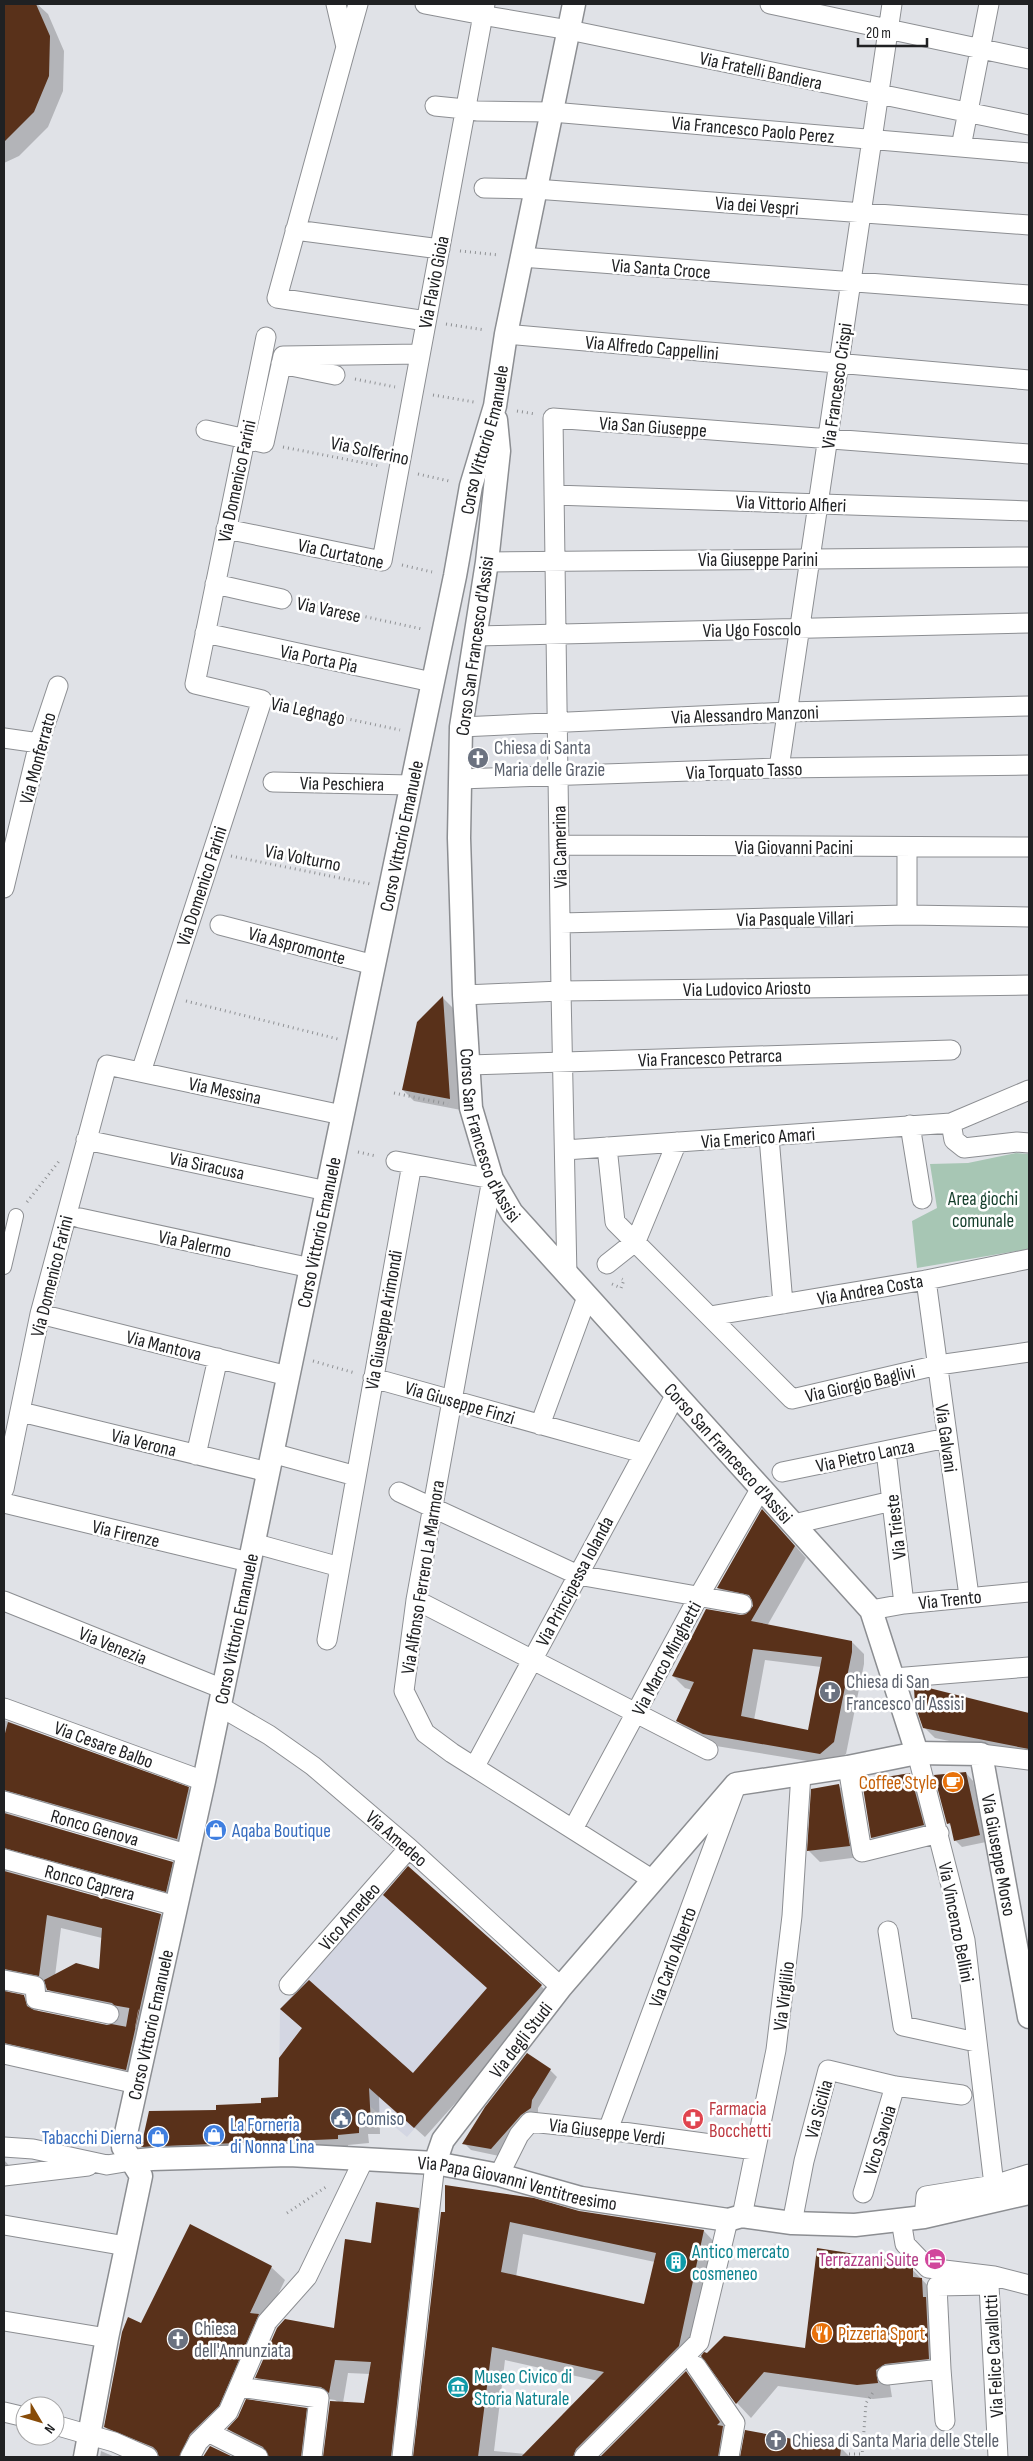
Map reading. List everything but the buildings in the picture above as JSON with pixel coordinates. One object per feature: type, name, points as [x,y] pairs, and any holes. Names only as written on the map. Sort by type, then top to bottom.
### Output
[{"type":"street","points":[[336,4],[346,47]]},
{"type":"street","points":[[358,4],[277,298],[426,321]]},
{"type":"street","name":"Via Fratelli Bandiera","points":[[425,4],[487,12],[1029,125]]},
{"type":"street","name":"Corso Vittorio Emanuele","points":[[86,2457],[107,2338],[141,2176],[123,2147],[137,2084],[144,2020],[176,1906],[204,1781],[455,576],[471,486],[495,406],[506,334],[521,257],[574,4]]},
{"type":"street","points":[[770,4],[1029,59]]},
{"type":"street","name":"Via Francesco Crispi","points":[[779,768],[892,4]]},
{"type":"street","points":[[961,147],[989,4]]},
{"type":"street","name":"Via Flavio Gioia","points":[[382,561],[440,249],[471,110],[487,12]]},
{"type":"street","name":"Via Francesco Paolo Perez","points":[[435,106],[471,110],[552,112],[1029,153]]},
{"type":"street","name":"Via dei Vespri","points":[[484,188],[535,189],[1029,225]]},
{"type":"street","points":[[295,230],[440,249]]},
{"type":"street","name":"Via Santa Croce","points":[[521,257],[1029,295]]},
{"type":"street","name":"Via Alfredo Cappellini","points":[[506,334],[1029,380]]},
{"type":"street","name":"Via Domenico Farini","points":[[195,684],[266,338]]},
{"type":"street","points":[[206,430],[264,443],[283,356],[420,354]]},
{"type":"street","points":[[281,364],[335,375]]},
{"type":"street","name":"Corso San Francesco d'Assisi","points":[[495,406],[499,451],[487,562],[461,727],[459,838],[464,995],[471,1108],[492,1179],[512,1213],[567,1276],[871,1610],[920,1763]]},
{"type":"street","name":"Via San Giuseppe","points":[[553,418],[1029,454]]},
{"type":"street","name":"Via Camerina","points":[[553,418],[560,991],[567,1276]]},
{"type":"street","name":"Via Vittorio Alfieri","points":[[554,495],[1029,512]]},
{"type":"street","name":"Via Curtatone","points":[[226,529],[382,561]]},
{"type":"street","name":"Via Giuseppe Parini","points":[[487,562],[1029,557]]},
{"type":"street","name":"Via Varese","points":[[215,584],[282,599]]},
{"type":"street","name":"Via Ugo Foscolo","points":[[475,636],[1029,622]]},
{"type":"street","name":"Via Porta Pia","points":[[205,634],[432,682]]},
{"type":"street","name":"Via Legnago","points":[[195,684],[262,700]]},
{"type":"street","name":"Via Monferrato","points":[[4,888],[39,743],[58,686]]},
{"type":"street","name":"Via Domenico Farini","points":[[141,1072],[262,700]]},
{"type":"street","name":"Via Alessandro Manzoni","points":[[461,727],[788,712],[1029,706]]},
{"type":"street","points":[[4,738],[39,743]]},
{"type":"street","name":"Via Torquato Tasso","points":[[460,779],[779,768],[1029,765]]},
{"type":"street","name":"Via Peschiera","points":[[273,782],[411,785]]},
{"type":"street","name":"Via Giovanni Pacini","points":[[558,845],[907,848],[1029,847]]},
{"type":"street","points":[[907,848],[907,915]]},
{"type":"street","name":"Via Pasquale Villari","points":[[560,923],[907,915],[1029,917]]},
{"type":"street","name":"Via Aspromonte","points":[[220,925],[374,965]]},
{"type":"street","name":"Via Ludovico Ariosto","points":[[464,995],[560,991],[1029,985]]},
{"type":"street","name":"Via Francesco Petrarca","points":[[469,1065],[951,1050]]},
{"type":"street","name":"Via Domenico Farini","points":[[4,1490],[40,1314],[108,1065]]},
{"type":"street","name":"Via Messina","points":[[108,1065],[342,1115]]},
{"type":"street","points":[[1029,1090],[951,1123],[954,1140],[964,1148],[1029,1142]]},
{"type":"street","name":"Via Emerico Amari","points":[[565,1150],[951,1123]]},
{"type":"street","points":[[910,1125],[922,1199]]},
{"type":"street","points":[[769,1137],[783,1304]]},
{"type":"street","name":"Via Siracusa","points":[[86,1140],[327,1191]]},
{"type":"street","points":[[607,1264],[636,1241],[677,1142]]},
{"type":"street","name":"Via Giorgio Baglivi","points":[[607,1147],[615,1222],[792,1399],[938,1365],[1029,1352]]},
{"type":"street","points":[[404,1163],[492,1179]]},
{"type":"street","name":"Via Giuseppe Arimondi","points":[[327,1640],[373,1378],[404,1163]]},
{"type":"street","name":"Via Alfonso Ferrero La Marmora","points":[[492,1179],[416,1600],[404,1691],[425,1733],[653,1880]]},
{"type":"street","points":[[4,1267],[16,1216]]},
{"type":"street","name":"Via Palermo","points":[[80,1218],[311,1268]]},
{"type":"street","name":"Via Andrea Costa","points":[[710,1316],[926,1280],[1029,1259]]},
{"type":"street","name":"Via Galvani","points":[[926,1280],[969,1596]]},
{"type":"street","name":"Via Giuseppe Finzi","points":[[540,1425],[587,1297]]},
{"type":"street","name":"Via Mantova","points":[[40,1314],[218,1358],[290,1365]]},
{"type":"street","points":[[196,1455],[218,1358]]},
{"type":"street","name":"Via Giuseppe Finzi","points":[[373,1378],[643,1453]]},
{"type":"street","name":"Via Principessa Iolanda","points":[[475,1766],[675,1396]]},
{"type":"street","name":"Via Verona","points":[[21,1412],[196,1455],[270,1463]]},
{"type":"street","name":"Via Pietro Lanza","points":[[782,1472],[947,1438]]},
{"type":"street","name":"Via Trieste","points":[[886,1451],[904,1604]]},
{"type":"street","points":[[270,1463],[356,1476]]},
{"type":"street","name":"Via Marco Minghetti","points":[[573,1829],[699,1596],[761,1488]]},
{"type":"street","points":[[400,1492],[578,1574],[742,1604]]},
{"type":"street","points":[[794,1524],[892,1501]]},
{"type":"street","name":"Via Firenze","points":[[4,1503],[251,1552]]},
{"type":"street","points":[[251,1552],[340,1567]]},
{"type":"street","name":"Via Trento","points":[[871,1610],[969,1596],[1029,1592]]},
{"type":"street","points":[[416,1600],[708,1750]]},
{"type":"street","name":"Via Venezia","points":[[4,1601],[221,1697]]},
{"type":"street","points":[[894,1678],[1029,1667]]},
{"type":"street","name":"Via Amedeo","points":[[221,1697],[313,1766],[408,1848],[561,1987]]},
{"type":"street","name":"Via Cesare Balbo","points":[[4,1708],[204,1781]]},
{"type":"street","points":[[736,1784],[848,1767],[920,1763],[981,1754],[1029,1760]]},
{"type":"street","name":"Via Giuseppe Morso","points":[[981,1754],[1029,2011]]},
{"type":"street","name":"Via Vincenzo Bellini","points":[[920,1763],[939,1833],[964,1940],[994,2185]]},
{"type":"street","points":[[848,1767],[862,1852],[939,1833]]},
{"type":"street","name":"Via Virglilio","points":[[584,2457],[699,2342],[755,2150],[776,2050],[792,1916],[801,1773]]},
{"type":"street","name":"Via degli Studi","points":[[402,2457],[435,2162],[443,2140],[561,1987],[736,1784]]},
{"type":"street","name":"Via Carlo Alberto","points":[[608,2130],[736,1784]]},
{"type":"street","name":"Ronco Genova","points":[[4,1801],[187,1854]]},
{"type":"street","name":"Vico Amedeo","points":[[289,1985],[408,1848]]},
{"type":"street","name":"Ronco Caprera","points":[[4,1859],[176,1906]]},
{"type":"street","points":[[888,1931],[903,2026],[976,2042]]},
{"type":"street","points":[[4,1980],[35,1986],[36,1999],[109,2014]]},
{"type":"street","points":[[4,2054],[137,2084]]},
{"type":"street","name":"Via Sicilia","points":[[792,2223],[804,2161],[828,2070],[896,2086],[962,2095]]},
{"type":"street","name":"Vico Savoia","points":[[863,2193],[896,2086]]},
{"type":"street","name":"Via Giuseppe Verdi","points":[[500,2174],[519,2135],[530,2122],[608,2130],[755,2150]]},
{"type":"street","name":"Via Papa Giovanni Ventitreesimo","points":[[4,2147],[33,2149],[107,2165]]},
{"type":"street","name":"Via Papa Giovanni Ventitreesimo","points":[[4,2176],[152,2159],[289,2155],[435,2162],[500,2174],[581,2198],[735,2218],[792,2223],[855,2225],[924,2217],[1029,2193]]},
{"type":"street","points":[[190,2457],[198,2442],[228,2412],[267,2322],[307,2277],[364,2159]]},
{"type":"street","points":[[924,2217],[926,2196],[994,2185],[1029,2174]]},
{"type":"street","points":[[901,2220],[905,2244],[928,2268],[992,2281],[1029,2285]]},
{"type":"street","points":[[4,2225],[126,2246]]},
{"type":"street","points":[[945,2421],[937,2286],[992,2281]]},
{"type":"street","name":"Via Felice Cavallotti","points":[[992,2281],[998,2457]]},
{"type":"street","points":[[4,2321],[107,2338]]},
{"type":"street","points":[[696,2366],[736,2423],[729,2457]]},
{"type":"street","points":[[887,2375],[941,2369]]},
{"type":"street","points":[[239,2387],[319,2398],[312,2457]]},
{"type":"street","points":[[65,2427],[89,2433],[148,2457]]},
{"type":"street","points":[[208,2432],[258,2457]]},
{"type":"path","points":[[440,249],[521,257]]},
{"type":"path","points":[[426,321],[506,334]]},
{"type":"path","points":[[335,375],[553,418]]},
{"type":"path","name":"Via Solferino","points":[[264,443],[471,486]]},
{"type":"path","name":"Via Curtatone","points":[[382,561],[455,576]]},
{"type":"path","name":"Via Varese","points":[[282,599],[443,634]]},
{"type":"path","name":"Via Legnago","points":[[262,700],[422,735]]},
{"type":"path","name":"Via Volturno","points":[[212,853],[390,888]]},
{"type":"path","points":[[166,996],[358,1044]]},
{"type":"path","points":[[394,1094],[471,1108]]},
{"type":"path","points":[[16,1216],[56,1163],[86,1140]]},
{"type":"path","points":[[336,1147],[404,1163]]},
{"type":"path","points":[[290,1365],[373,1378]]},
{"type":"path","points":[[287,2213],[317,2194]]},
{"type":"path","points":[[849,2454],[863,2456],[866,2403],[887,2375]]},
{"type":"shaded area","points":[[408,1866],[542,1985],[407,2137],[366,2103],[279,2097],[280,2009]]},
{"type":"green space","name":"Area giochi comunale","points":[[1016,1153],[1029,1154],[1029,1249],[917,1268],[912,1221],[937,1208],[930,1164],[968,1163]]},
{"type":"tunnel","points":[[109,2014],[137,2019]]},
{"type":"place","name":"Chiesa di Santa Maria delle Grazie","points":[[478,758]]},
{"type":"place","name":"Chiesa di San Francesco di Assisi","points":[[830,1692]]},
{"type":"place","name":"Coffee Style","points":[[953,1782]]},
{"type":"place","name":"Aqaba Boutique","points":[[216,1830]]},
{"type":"place","name":"Comiso","points":[[341,2118]]},
{"type":"place","name":"Farmacia Bocchetti","points":[[693,2119]]},
{"type":"place","name":"La Forneria di Nonna Lina","points":[[214,2135]]},
{"type":"place","name":"Tabacchi Dierna","points":[[158,2137]]},
{"type":"place","name":"Terrazzani Suite","points":[[935,2259]]},
{"type":"place","name":"Antico mercato cosmeneo","points":[[676,2262]]},
{"type":"place","name":"Pizzeria Sport","points":[[822,2333]]},
{"type":"place","name":"Chiesa dell'Annunziata","points":[[178,2339]]},
{"type":"place","name":"Museo Civico di Storia Naturale","points":[[458,2387]]},
{"type":"place","name":"Chiesa di Santa Maria delle Stelle","points":[[776,2440]]}]
